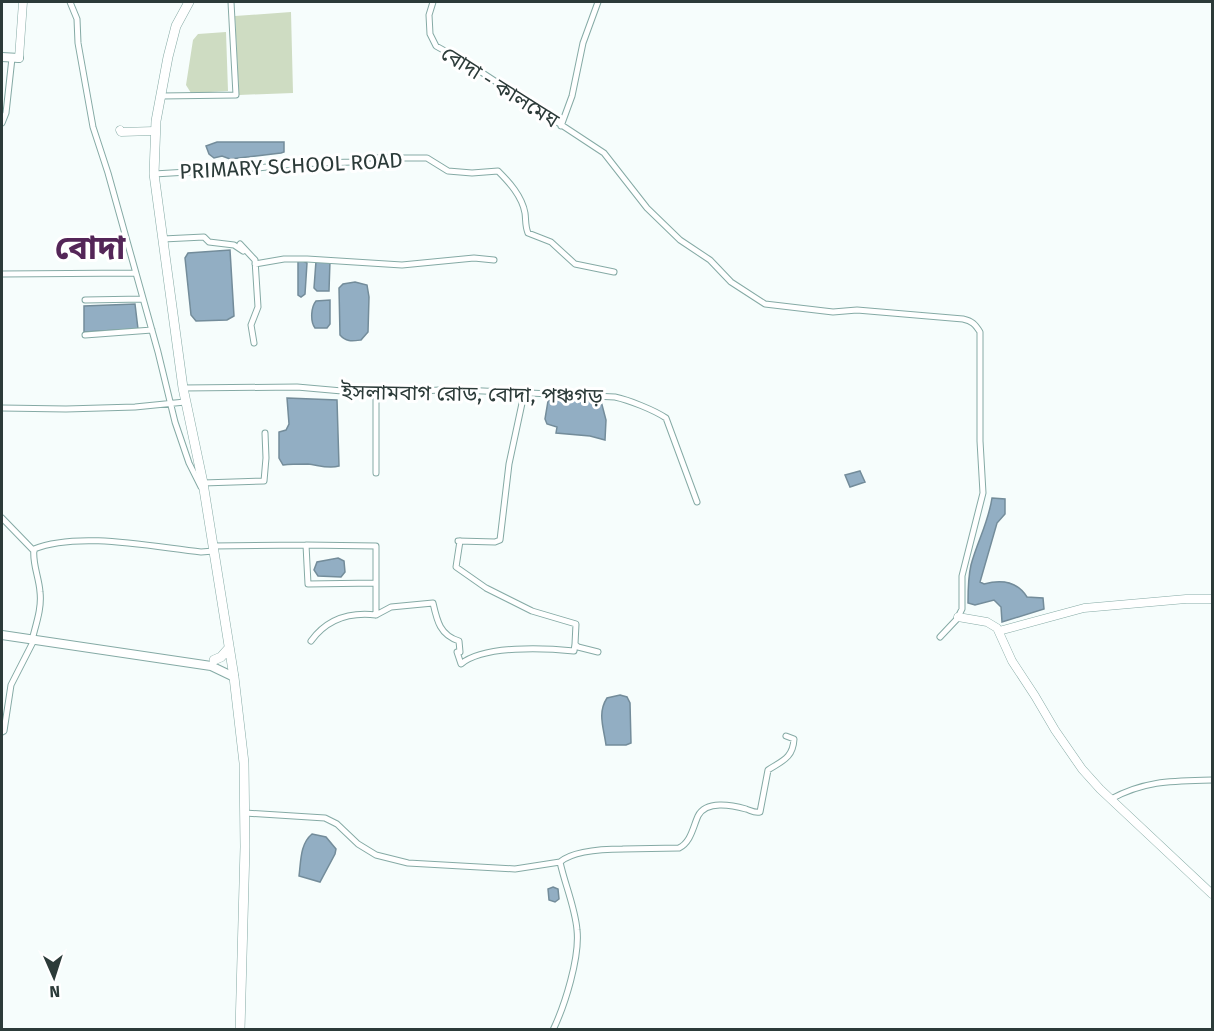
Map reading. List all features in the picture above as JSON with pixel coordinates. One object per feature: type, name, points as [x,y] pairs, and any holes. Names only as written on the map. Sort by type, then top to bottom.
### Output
[{"type":"highway","points":[[189,2],[176,26],[168,57],[156,121],[154,174],[185,402],[203,483],[234,677],[244,764],[240,1029]]},
{"type":"highway","points":[[214,660],[221,657],[229,648]]},
{"type":"main road","points":[[2,57],[15,58]]},
{"type":"main road","points":[[2,635],[211,666],[234,677]]},
{"type":"main road","points":[[192,663],[214,660],[231,663]]},
{"type":"street","points":[[2,123],[6,112],[23,2]]},
{"type":"street","points":[[70,2],[77,19],[78,43],[93,127],[108,173],[171,404],[189,463],[205,497]]},
{"type":"street","points":[[161,96],[236,95],[231,2]]},
{"type":"street","name":"বোদা - কালমেঘ","points":[[432,2],[429,15],[430,34],[436,46],[472,66],[604,153],[647,208],[680,240],[710,261],[731,282],[765,304],[833,312],[857,310],[973,321],[980,332],[980,441],[983,493],[962,576],[962,609],[958,617]]},
{"type":"street","points":[[561,126],[572,96],[583,43],[598,2]]},
{"type":"street","points":[[120,130],[121,132],[154,131]]},
{"type":"street","name":"PRIMARY SCHOOL ROAD","points":[[154,174],[352,162],[367,158],[427,158],[448,171],[472,173],[498,171],[513,186],[525,212],[528,233],[551,242],[575,264],[614,272]]},
{"type":"street","points":[[163,239],[204,237],[209,242],[234,245],[250,254]]},
{"type":"street","points":[[240,244],[250,254],[255,264],[258,307],[251,325],[254,343]]},
{"type":"street","points":[[255,264],[307,259],[402,265],[474,258],[494,260]]},
{"type":"street","points":[[2,274],[136,273]]},
{"type":"street","points":[[85,300],[143,299]]},
{"type":"street","points":[[85,335],[152,330]]},
{"type":"street","name":"ইসলামবাগ রোড, বোদা, পঞ্চগড়","points":[[183,387],[297,387],[376,394],[438,390],[615,397],[658,412],[666,418],[697,502]]},
{"type":"street","points":[[376,394],[376,473]]},
{"type":"street","points":[[311,640],[320,630],[340,618],[355,614],[376,615],[391,607],[434,603],[435,615],[446,636],[459,641],[460,652],[457,656],[461,664],[470,656],[489,652],[554,649],[574,651],[576,624],[532,610],[486,588],[456,567],[458,541],[495,542],[500,540],[509,464],[524,394]]},
{"type":"street","points":[[2,408],[66,409],[185,402]]},
{"type":"street","points":[[203,483],[264,481],[265,433]]},
{"type":"street","points":[[2,518],[33,551],[41,605],[33,640],[11,685],[2,732]]},
{"type":"street","points":[[33,551],[43,545],[83,541],[201,552],[213,549],[306,545],[376,546],[376,615]]},
{"type":"street","points":[[306,545],[308,584],[375,583]]},
{"type":"street","points":[[999,631],[1084,608],[1186,599],[1212,599]]},
{"type":"street","points":[[940,637],[958,617],[987,622],[999,631],[1012,661],[1054,730],[1082,769],[1212,894]]},
{"type":"street","points":[[575,644],[578,647],[598,652]]},
{"type":"street","points":[[245,813],[325,818],[337,824],[358,844],[376,855],[408,863],[515,869],[560,862],[566,858],[603,849],[679,848],[693,833],[699,813],[706,808],[717,805],[760,812],[768,770],[789,758],[792,753],[794,739],[786,736]]},
{"type":"street","points":[[1111,799],[1128,791],[1164,781],[1212,780]]},
{"type":"street","points":[[553,1029],[562,1011],[573,976],[578,932],[560,862]]},
{"type":"green space","points":[[291,12],[293,93],[239,95],[235,16]]},
{"type":"green space","points":[[226,32],[228,91],[191,93],[186,85],[193,40],[198,34]]},
{"type":"water","points":[[217,142],[284,142],[284,152],[230,159],[222,156],[214,158],[209,154],[206,146]]},
{"type":"water","points":[[230,250],[234,316],[227,320],[196,321],[191,315],[185,258],[188,253]]},
{"type":"water","points":[[301,260],[307,263],[305,294],[301,297],[298,295],[298,262]]},
{"type":"water","points":[[316,261],[330,261],[329,291],[317,291],[314,288]]},
{"type":"water","points":[[355,282],[367,285],[368,332],[361,340],[352,341],[340,335],[339,288],[343,284]]},
{"type":"water","points":[[330,300],[330,324],[327,328],[315,328],[312,318],[314,304],[316,301]]},
{"type":"water","points":[[135,304],[138,329],[84,332],[84,306]]},
{"type":"water","points":[[287,398],[337,400],[339,466],[283,465],[279,458],[279,432],[286,430],[289,424]]},
{"type":"water","points":[[552,399],[601,401],[606,420],[605,440],[590,436],[556,433],[557,427],[547,424],[545,419],[548,401]]},
{"type":"water","points":[[860,471],[865,482],[850,487],[845,475]]},
{"type":"water","points":[[992,498],[1005,499],[1005,514],[997,523],[980,582],[984,584],[1003,582],[1014,585],[1027,597],[1043,598],[1044,609],[1002,622],[1001,607],[994,600],[975,605],[968,603],[971,565]]},
{"type":"water","points":[[338,558],[344,561],[345,572],[341,577],[318,576],[314,570],[317,562]]},
{"type":"water","points":[[620,695],[627,697],[630,703],[631,743],[606,745],[602,709],[607,698]]},
{"type":"water","points":[[312,834],[326,837],[336,849],[320,882],[299,876],[303,848]]},
{"type":"water","points":[[553,887],[558,889],[559,899],[555,902],[549,900],[548,889]]},
{"type":"district","name":"বোদা","points":[[90,248]]}]
